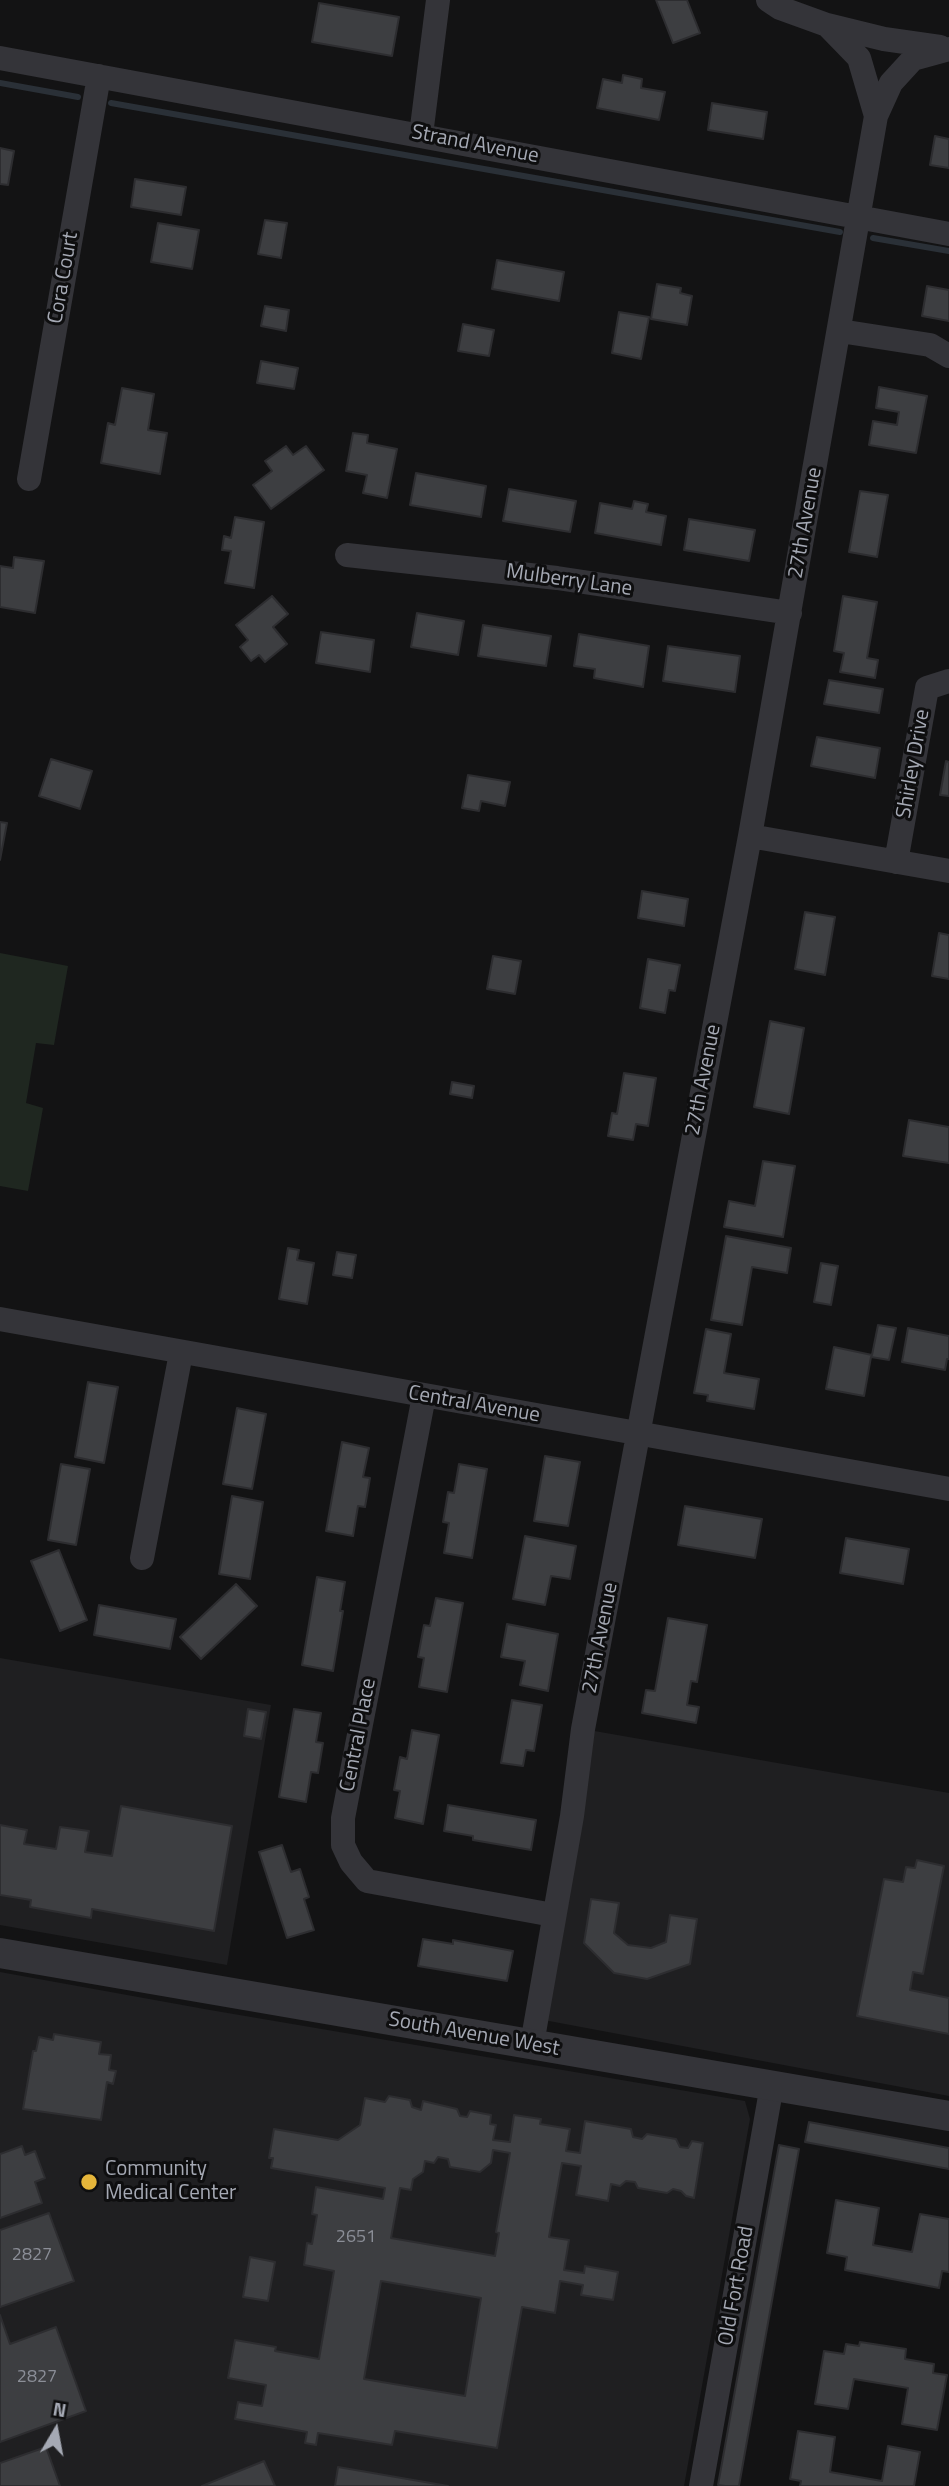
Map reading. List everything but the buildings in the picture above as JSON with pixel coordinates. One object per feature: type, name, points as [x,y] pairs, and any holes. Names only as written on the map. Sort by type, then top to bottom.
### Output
[{"type":"street","points":[[421,135],[438,0]]},
{"type":"street","name":"27th Avenue","points":[[768,0],[780,8],[827,25],[947,48]]},
{"type":"street","name":"27th Avenue","points":[[827,25],[859,58],[876,116]]},
{"type":"street","name":"27th Avenue","points":[[532,2044],[572,1816],[583,1729],[750,836],[876,116],[891,83],[913,59],[947,48]]},
{"type":"street","name":"Strand Avenue","points":[[0,58],[949,233]]},
{"type":"street","name":"Cora Court","points":[[29,479],[99,76]]},
{"type":"street","points":[[840,331],[930,345],[949,356]]},
{"type":"street","name":"Mulberry Lane","points":[[347,555],[557,578],[790,613]]},
{"type":"street","name":"Shirley Drive","points":[[896,862],[927,688],[949,681]]},
{"type":"street","points":[[750,836],[949,871]]},
{"type":"street","name":"Central Avenue","points":[[0,1319],[949,1489]]},
{"type":"street","points":[[142,1558],[181,1353]]},
{"type":"street","name":"Central Place","points":[[424,1396],[342,1818],[343,1845],[351,1862],[367,1881],[553,1915]]},
{"type":"street","name":"South Avenue West","points":[[0,1953],[949,2116]]},
{"type":"street","name":"Old Fort Road","points":[[702,2486],[772,2085]]},
{"type":"shaded area","points":[[0,953],[68,966],[54,1045],[36,1043],[26,1103],[43,1108],[28,1191],[0,1186]]},
{"type":"shaded area","points":[[0,1658],[271,1705],[227,1965],[0,1925]]},
{"type":"shaded area","points":[[583,1729],[949,1793],[949,2096],[533,2018]]},
{"type":"shaded area","points":[[0,1972],[745,2101],[750,2119],[684,2486],[0,2486]]},
{"type":"waterway","points":[[0,83],[78,97]]},
{"type":"waterway","points":[[111,103],[840,232]]},
{"type":"waterway","points":[[873,238],[949,251]]},
{"type":"place","name":"Community Medical Center","points":[[89,2182]]}]
